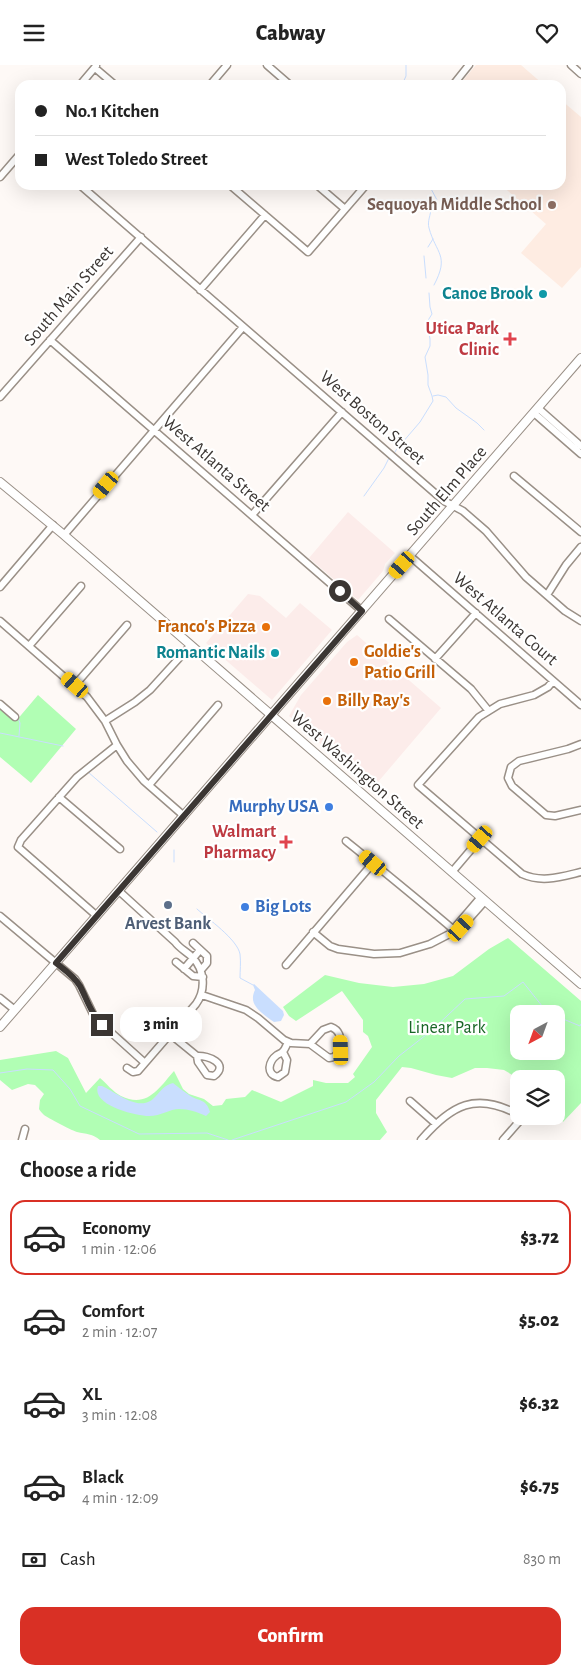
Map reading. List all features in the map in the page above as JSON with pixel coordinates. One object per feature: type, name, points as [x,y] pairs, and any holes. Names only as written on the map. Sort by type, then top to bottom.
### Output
[{"type":"main road","name":"South Elm Place","points":[[0,1027],[581,358]]},
{"type":"main road","name":"West Washington Street","points":[[0,482],[53,525],[581,984]]},
{"type":"street","points":[[214,80],[227,65]]},
{"type":"street","points":[[266,65],[284,80]]},
{"type":"street","points":[[457,80],[469,65]]},
{"type":"street","points":[[571,65],[581,74]]},
{"type":"street","points":[[84,80],[96,66],[110,80]]},
{"type":"street","points":[[0,177],[15,159]]},
{"type":"street","name":"West Boston Street","points":[[86,190],[444,501],[462,511],[486,531],[518,569],[565,611],[581,621]]},
{"type":"street","points":[[236,190],[308,252],[362,190]]},
{"type":"street","points":[[323,190],[345,209]]},
{"type":"street","points":[[200,290],[264,215]]},
{"type":"street","name":"South Main Street","points":[[0,397],[141,237]]},
{"type":"street","points":[[64,535],[243,327]]},
{"type":"street","name":"West Atlanta Street","points":[[50,340],[362,611]]},
{"type":"street","points":[[536,411],[581,445]]},
{"type":"street","points":[[536,411],[581,454]]},
{"type":"street","points":[[252,515],[342,412]]},
{"type":"street","points":[[514,476],[581,532]]},
{"type":"street","points":[[1,584],[53,525]]},
{"type":"street","points":[[547,595],[566,565],[581,547]]},
{"type":"street","name":"West Atlanta Court","points":[[410,556],[581,705]]},
{"type":"street","points":[[29,646],[81,586]]},
{"type":"street","points":[[435,659],[476,613]]},
{"type":"street","points":[[389,619],[471,689],[488,710]]},
{"type":"street","points":[[0,621],[75,685],[94,705],[127,761],[148,785],[184,816]]},
{"type":"street","points":[[75,685],[127,625]]},
{"type":"street","points":[[105,721],[150,690],[191,645]]},
{"type":"street","points":[[553,681],[548,687],[534,695],[500,704],[488,710],[474,722],[418,785],[522,874],[536,879],[549,879],[581,872]]},
{"type":"street","points":[[0,704],[15,717]]},
{"type":"street","points":[[148,785],[218,705]]},
{"type":"street","points":[[581,744],[519,761],[511,767],[508,778],[512,786],[546,815],[555,816],[581,810]]},
{"type":"street","points":[[97,916],[18,847],[21,840],[87,768],[117,745]]},
{"type":"street","points":[[59,797],[120,849]]},
{"type":"street","points":[[452,872],[480,839]]},
{"type":"street","points":[[346,841],[398,886],[412,894],[455,931]]},
{"type":"street","points":[[286,965],[373,863]]},
{"type":"street","points":[[119,891],[175,942],[181,950],[193,958],[203,977],[202,995],[196,1004],[136,1072],[127,1068]]},
{"type":"street","points":[[313,932],[330,946],[338,949],[388,954],[412,950],[445,937],[461,928],[483,899]]},
{"type":"street","points":[[0,916],[71,975],[79,985],[95,1018],[145,1063]]},
{"type":"street","points":[[193,943],[207,958],[207,963],[201,970]]},
{"type":"street","points":[[184,969],[200,950]]},
{"type":"street","points":[[176,962],[193,975],[203,977]]},
{"type":"street","points":[[202,995],[251,1013],[288,1042],[310,1044],[329,1058],[334,1057],[341,1050],[339,1033],[331,1027],[323,1030],[310,1044]]},
{"type":"street","points":[[0,998],[15,1010]]},
{"type":"street","points":[[170,1034],[197,1056]]},
{"type":"street","points":[[283,1052],[288,1042]]},
{"type":"street","points":[[410,1101],[436,1123]]},
{"type":"street","points":[[421,1140],[436,1123],[462,1105],[482,1102],[510,1110]]},
{"type":"street","points":[[503,1140],[514,1125]]},
{"type":"street","points":[[22,1140],[25,1129]]},
{"type":"shaded area","points":[[476,65],[521,65],[538,80],[463,80]]},
{"type":"shaded area","name":"Sequoyah Middle School","points":[[566,104],[581,117],[581,267],[562,288],[521,253],[546,224],[507,190],[566,190]]},
{"type":"shaded area","points":[[348,512],[395,553],[385,564],[383,571],[358,600],[309,558]]},
{"type":"shaded area","points":[[248,594],[260,596],[286,618],[300,603],[332,630],[272,700],[206,643]]},
{"type":"shaded area","points":[[357,635],[441,708],[372,789],[289,716],[301,695],[347,642]]},
{"type":"green space","points":[[38,695],[76,729],[31,783],[0,757],[0,708],[16,721]]},
{"type":"green space","name":"Linear Park","points":[[508,938],[581,1001],[581,1103],[565,1120],[565,1070],[510,1070],[510,1074],[504,1070],[475,1068],[452,1078],[402,1067],[376,1100],[376,1113],[387,1132],[380,1140],[100,1140],[92,1135],[75,1131],[44,1115],[39,1109],[40,1100],[44,1094],[35,1085],[28,1084],[12,1090],[0,1080],[0,1060],[56,1051],[68,1058],[86,1093],[100,1078],[121,1096],[138,1100],[152,1095],[174,1071],[183,1089],[189,1094],[204,1099],[213,1106],[222,1105],[226,1099],[245,1097],[252,1090],[281,1102],[313,1086],[313,1080],[326,1083],[348,1083],[355,1077],[353,1074],[372,1047],[368,1036],[363,1032],[363,1020],[342,991],[296,1021],[289,1016],[283,1007],[325,975],[359,983],[393,987],[424,984],[453,976],[489,949]]},
{"type":"water","points":[[254,984],[283,1011],[284,1015],[281,1021],[274,1022],[256,1007],[253,999]]},
{"type":"water","points":[[173,1083],[189,1095],[204,1102],[210,1112],[206,1116],[193,1111],[179,1109],[149,1116],[125,1112],[108,1104],[101,1099],[98,1093],[98,1086],[102,1086],[135,1103],[142,1103],[149,1102],[165,1087]]},
{"type":"waterway","points":[[404,80],[406,65]]},
{"type":"waterway","points":[[432,190],[437,200]]},
{"type":"waterway","points":[[431,208],[428,223],[441,261],[439,275],[434,285]]},
{"type":"waterway","points":[[428,247],[433,239]]},
{"type":"waterway","points":[[424,256],[426,278]]},
{"type":"waterway","points":[[395,452],[420,422],[433,401],[428,385],[425,357],[430,346],[427,322],[432,314],[429,293]]},
{"type":"waterway","points":[[433,396],[446,397],[456,408],[484,430]]},
{"type":"waterway","points":[[364,496],[389,458]]},
{"type":"waterway","points":[[18,718],[20,723],[19,736]]},
{"type":"waterway","points":[[0,733],[63,746]]},
{"type":"waterway","points":[[88,772],[157,832]]},
{"type":"waterway","points":[[174,850],[174,862]]},
{"type":"waterway","points":[[197,909],[234,942],[240,954],[240,978],[253,985]]},
{"type":"waterway","points":[[232,1140],[346,1102],[374,1082],[399,1056],[431,1031],[465,999],[504,996],[523,982],[541,1005]]},
{"type":"waterway","points":[[565,1020],[580,1026],[581,1024]]},
{"type":"waterway","points":[[0,1073],[27,1069],[53,1070],[70,1089],[80,1106],[139,1134],[207,1133],[228,1140]]},
{"type":"place","name":"Sequoyah Middle School","points":[[552,205]]},
{"type":"place","name":"Canoe Brook","points":[[543,294]]},
{"type":"place","name":"Utica Park Clinic","points":[[510,339]]},
{"type":"place","name":"Franco's Pizza","points":[[266,627]]},
{"type":"place","name":"Romantic Nails","points":[[275,653]]},
{"type":"place","name":"Goldie's Patio Grill","points":[[354,662]]},
{"type":"place","name":"Billy Ray's","points":[[327,701]]},
{"type":"place","name":"Murphy USA","points":[[329,807]]},
{"type":"place","name":"Walmart Pharmacy","points":[[286,842]]},
{"type":"place","name":"Arvest Bank","points":[[168,905]]},
{"type":"place","name":"Big Lots","points":[[245,907]]},
{"type":"route","points":[[102,1025],[95,1018],[79,985],[71,975],[56,963],[362,611],[340,591]]}]
